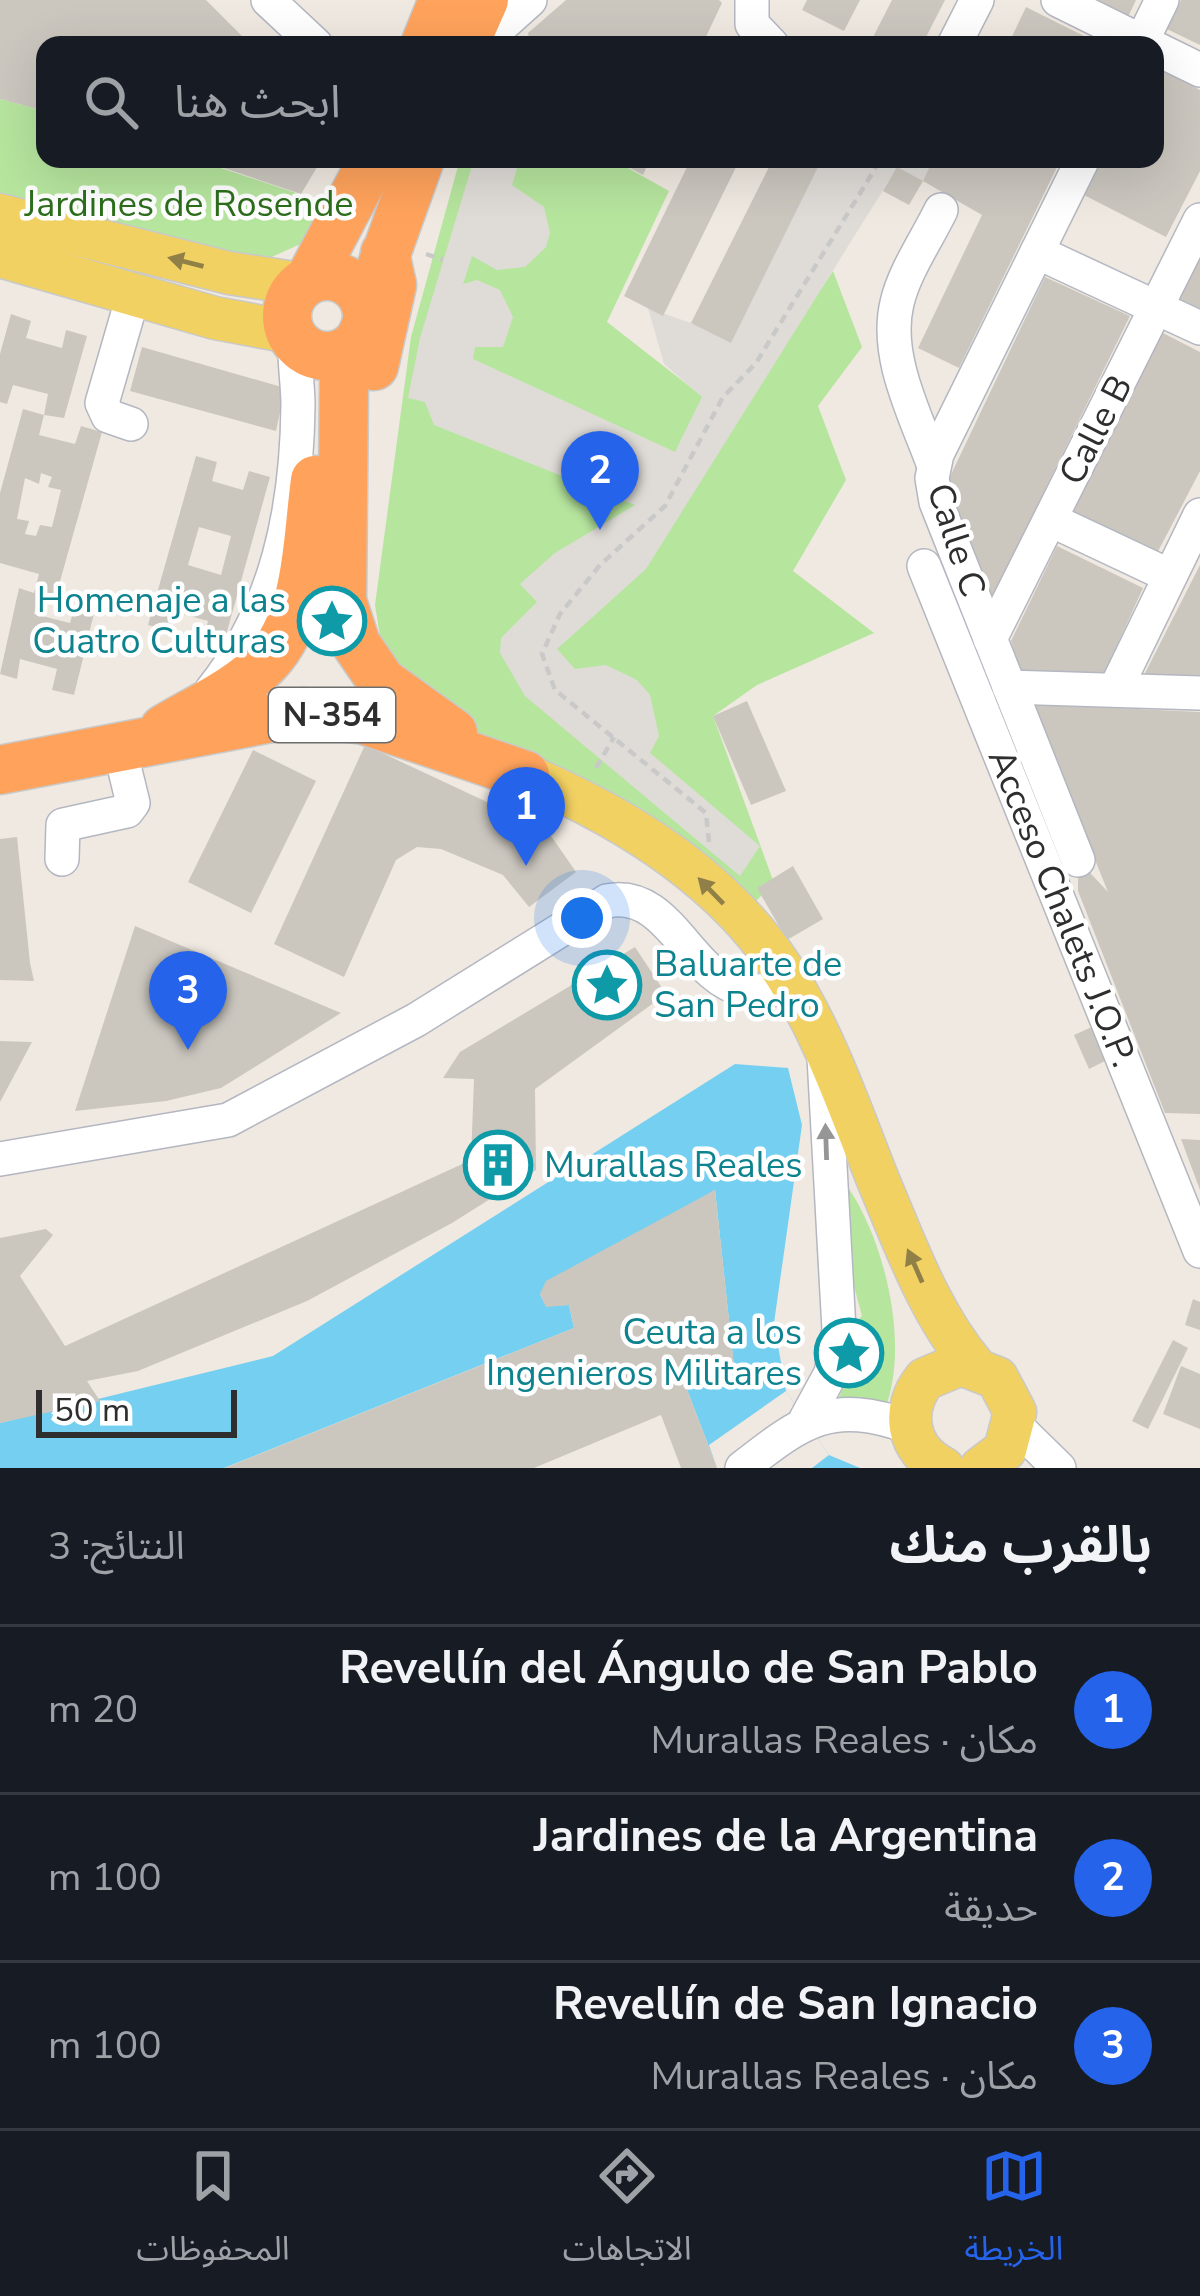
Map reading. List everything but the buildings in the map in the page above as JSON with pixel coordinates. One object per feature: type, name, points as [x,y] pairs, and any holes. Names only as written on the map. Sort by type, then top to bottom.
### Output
[{"type":"highway","points":[[429,36],[443,0]]},
{"type":"highway","points":[[468,36],[484,0]]},
{"type":"highway","name":"N-354","points":[[127,749],[267,662],[288,632],[298,596],[316,472],[302,343],[286,311],[369,168]]},
{"type":"highway","name":"N-354","points":[[417,168],[344,382],[340,556],[348,623],[382,682],[416,711],[525,775]]},
{"type":"highway","name":"N-354","points":[[340,556],[392,285],[386,254]]},
{"type":"highway","points":[[302,343],[342,353],[365,320],[358,290],[341,278],[306,281]]},
{"type":"highway","name":"N-354","points":[[127,749],[304,712],[364,720],[525,775]]},
{"type":"highway","points":[[0,770],[127,749]]},
{"type":"main road","points":[[0,215],[229,273],[306,281]]},
{"type":"main road","points":[[0,256],[302,343]]},
{"type":"main road","name":"N-354","points":[[525,775],[585,801],[689,868],[776,960],[824,1045],[935,1311],[974,1366]]},
{"type":"main road","points":[[923,1454],[911,1401],[926,1379],[948,1366],[974,1366],[1006,1388],[1015,1425],[1006,1450],[981,1468]]},
{"type":"street","points":[[268,0],[306,36]]},
{"type":"street","points":[[490,36],[530,0]]},
{"type":"street","points":[[752,0],[752,24],[763,36]]},
{"type":"street","points":[[959,36],[977,0]]},
{"type":"street","points":[[1058,0],[1128,36]]},
{"type":"street","points":[[1149,36],[1162,0]]},
{"type":"street","points":[[1164,53],[1200,70]]},
{"type":"street","name":"Calle C","points":[[1078,860],[936,502],[934,466],[1079,168]]},
{"type":"street","points":[[934,466],[898,366],[894,330],[898,298],[941,210]]},
{"type":"street","name":"Calle B","points":[[990,639],[1200,220]]},
{"type":"street","points":[[1037,252],[1200,328]]},
{"type":"street","points":[[131,424],[108,416],[102,403],[134,296]]},
{"type":"street","points":[[1115,690],[1200,515]]},
{"type":"street","points":[[1051,520],[1170,576]]},
{"type":"street","name":"Acceso Chalets J.O.P.","points":[[924,566],[1200,1251]]},
{"type":"street","points":[[1009,687],[1200,693]]},
{"type":"street","points":[[62,859],[63,825],[127,812],[133,803],[127,749]]},
{"type":"street","points":[[0,1159],[228,1120],[416,1019],[608,901],[631,899],[651,909],[699,961],[740,989],[792,986]]},
{"type":"street","points":[[742,1468],[806,1419],[831,1373],[839,1330],[824,1045]]},
{"type":"street","points":[[806,1419],[848,1414],[923,1454]]},
{"type":"street","points":[[1015,1425],[1059,1468]]},
{"type":"path","points":[[689,868],[709,843],[710,820],[563,700],[544,666],[545,639],[590,577],[664,506],[722,397],[756,363],[875,168]]},
{"type":"green space","name":"Jardines de Rosende","points":[[0,99],[36,109],[36,168],[221,168],[329,204],[305,242],[265,260],[0,201]]},
{"type":"green space","points":[[458,168],[628,168],[669,191],[607,322],[734,421],[833,271],[862,347],[818,406],[846,480],[793,571],[874,633],[757,685],[713,716],[774,883],[752,905],[434,708],[394,663],[380,636],[375,605],[411,337]]},
{"type":"green space","points":[[847,1186],[872,1235],[890,1294],[895,1355],[885,1409],[869,1399],[839,1397],[859,1356],[844,1333],[862,1316],[845,1253]]},
{"type":"shaded area","points":[[471,168],[517,168],[512,185],[544,207],[550,233],[546,247],[525,267],[497,270],[472,256],[463,284],[477,280],[500,290],[513,317],[503,347],[475,347],[473,359],[675,452],[702,397],[664,364],[648,308],[691,323],[815,168],[897,168],[646,569],[557,649],[575,669],[606,665],[637,680],[650,695],[659,736],[650,753],[760,846],[740,876],[525,696],[500,653],[501,638],[537,602],[520,584],[555,553],[635,505],[434,425],[425,402],[408,398],[420,338]]},
{"type":"shaded area","points":[[897,168],[929,168],[923,181]]},
{"type":"water","points":[[735,1064],[788,1068],[802,1125],[774,1323],[786,1391],[829,1455],[860,1468],[717,1468],[686,1387],[706,1377],[729,1379],[734,1367],[715,1190],[540,1294],[546,1306],[569,1305],[574,1328],[224,1468],[0,1468],[0,1423],[273,1356]]},
{"type":"pier","points":[[786,1391],[829,1455],[812,1468],[717,1468],[709,1445]]},
{"type":"place","name":"Jardines de la Argentina","points":[[600,530]]},
{"type":"place","name":"Homenaje a las Cuatro Culturas","points":[[332,621]]},
{"type":"place","name":"Revellín del Ángulo de San Pablo","points":[[526,866]]},
{"type":"place","name":"Baluarte de San Pedro","points":[[607,985]]},
{"type":"place","name":"Revellín de San Ignacio","points":[[188,1050]]},
{"type":"place","name":"Murallas Reales","points":[[498,1165]]},
{"type":"place","name":"Ceuta a los Ingenieros Militares","points":[[849,1353]]}]
